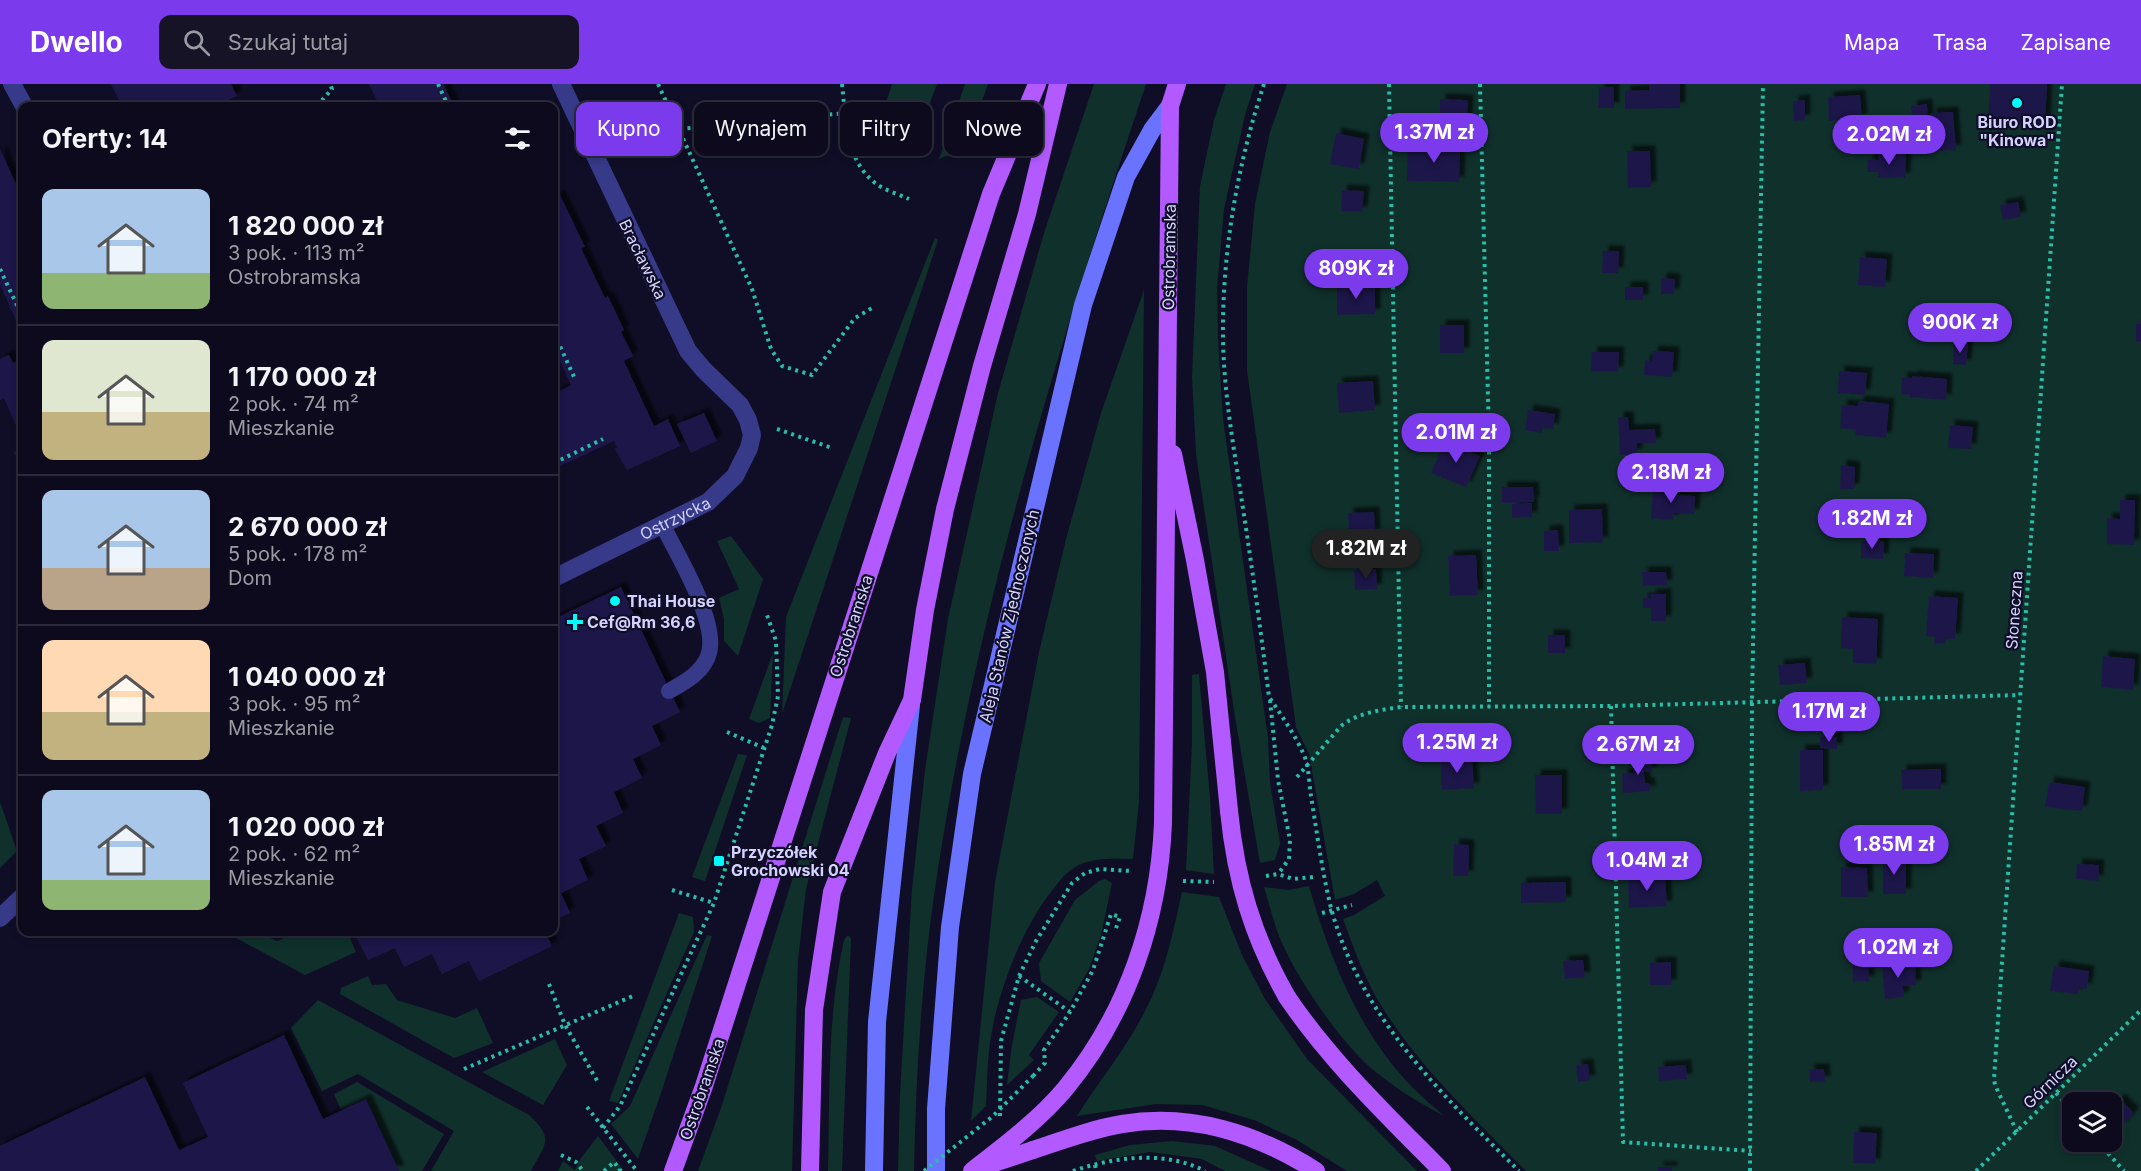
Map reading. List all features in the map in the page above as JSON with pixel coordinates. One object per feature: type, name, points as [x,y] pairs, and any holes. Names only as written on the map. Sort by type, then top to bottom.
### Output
[{"type":"main road","name":"Ostrobramska","points":[[673,1171],[711,1065],[991,194],[1037,84]]},
{"type":"main road","points":[[874,1171],[877,1022],[912,700],[925,610],[945,509],[981,366],[1027,214],[1058,84]]},
{"type":"main road","name":"Aleja Stanów Zjednoczonych","points":[[936,1171],[936,1109],[949,939],[972,774],[1083,305],[1126,177],[1152,130],[1170,106],[1177,84]]},
{"type":"main road","name":"Ostrobramska","points":[[973,1171],[1014,1138],[1064,1090],[1096,1045],[1114,1014],[1139,954],[1154,904],[1161,856],[1162,823],[1170,106]]},
{"type":"main road","points":[[1166,420],[1215,672],[1235,862],[1248,909],[1264,953],[1287,997],[1314,1036],[1346,1073],[1442,1171]]},
{"type":"main road","points":[[810,1171],[814,1010],[832,892],[887,753],[912,700]]},
{"type":"main road","points":[[973,1171],[1090,1131],[1122,1124],[1162,1121],[1206,1124],[1264,1144],[1316,1171]]},
{"type":"street","points":[[12,84],[22,102]]},
{"type":"street","name":"Bracławska","points":[[561,84],[688,351],[702,369],[740,405],[748,420]]},
{"type":"street","name":"Ostrzycka","points":[[558,576],[708,502],[735,476],[749,448],[752,435],[748,420]]},
{"type":"street","points":[[0,918],[18,901]]},
{"type":"lane","points":[[662,524],[699,599],[711,635],[709,654],[698,672],[669,691]]},
{"type":"path","points":[[322,102],[332,89],[330,84]]},
{"type":"path","points":[[438,84],[446,102]]},
{"type":"path","points":[[658,84],[667,102]]},
{"type":"path","points":[[842,84],[844,102]]},
{"type":"path","points":[[1264,84],[1254,115],[1232,211],[1224,287],[1223,342],[1230,419],[1269,697],[1278,780],[1290,840],[1288,859],[1278,874]]},
{"type":"path","points":[[1389,84],[1401,707]]},
{"type":"path","points":[[1480,84],[1489,437],[1489,707]]},
{"type":"path","points":[[1750,1171],[1752,702],[1763,84]]},
{"type":"path","name":"Słoneczna","points":[[2016,1132],[1994,1079],[2062,84]]},
{"type":"path","points":[[682,133],[752,289],[771,349],[782,366],[812,375],[855,318],[873,308]]},
{"type":"path","points":[[854,156],[876,184],[909,200]]},
{"type":"path","points":[[0,269],[18,307]]},
{"type":"path","points":[[558,342],[575,379]]},
{"type":"path","points":[[748,420],[832,448]]},
{"type":"path","points":[[558,461],[603,439]]},
{"type":"path","points":[[603,1128],[620,1107],[714,903],[772,725],[778,696],[776,641],[767,615]]},
{"type":"path","points":[[1297,777],[1349,719],[1401,707],[1611,706],[2020,695]]},
{"type":"path","points":[[1269,697],[1290,728],[1305,757],[1332,909],[1371,1000],[1413,1061],[1431,1082],[1519,1171]]},
{"type":"path","points":[[1611,706],[1623,1142],[1751,1151]]},
{"type":"path","points":[[727,732],[764,748]]},
{"type":"path","points":[[1000,1126],[1001,1041],[1019,976],[1036,940],[1072,883],[1085,873],[1100,869],[1120,869],[1142,873]]},
{"type":"path","points":[[1260,878],[1278,874],[1293,879],[1314,877]]},
{"type":"path","points":[[1173,879],[1221,882]]},
{"type":"path","points":[[672,890],[714,903]]},
{"type":"path","points":[[1322,913],[1352,905]]},
{"type":"path","points":[[1045,1063],[1044,1050],[1070,1012],[1093,970],[1111,914],[1120,916],[1113,939]]},
{"type":"path","points":[[1019,976],[1070,1012]]},
{"type":"path","points":[[549,984],[565,1025],[599,1084]]},
{"type":"path","points":[[464,1069],[633,996]]},
{"type":"path","name":"Górnicza","points":[[1976,1171],[2141,1010]]},
{"type":"path","points":[[924,1171],[993,1116],[1045,1063],[1053,1060]]},
{"type":"path","points":[[2056,1093],[2062,1100]]},
{"type":"path","points":[[587,1107],[634,1169]]},
{"type":"path","points":[[2107,1152],[2124,1171]]},
{"type":"path","points":[[561,1155],[576,1162],[583,1171]]},
{"type":"path","points":[[1073,1171],[1118,1159],[1151,1157],[1197,1167],[1205,1171]]},
{"type":"path","points":[[604,1171],[614,1162],[620,1170],[618,1171]]},
{"type":"path","points":[[1095,1165],[1096,1171]]},
{"type":"green space","points":[[892,84],[937,84],[930,102],[887,102]]},
{"type":"green space","points":[[965,84],[988,84],[982,102],[959,102]]},
{"type":"green space","points":[[1094,84],[1146,84],[1053,375],[999,571],[976,669],[955,769],[928,944],[918,1057],[914,1171],[898,1171],[912,889],[925,770],[948,619],[998,393],[1044,233]]},
{"type":"green space","points":[[1226,84],[1255,84],[1245,115],[1224,209],[1217,289],[1223,419],[1268,738],[1270,783],[1280,843],[1275,860],[1260,863],[1235,717],[1196,454],[1192,377],[1200,186],[1214,120]]},
{"type":"green space","points":[[1287,84],[2141,84],[2141,1171],[1526,1171],[1468,1113],[1397,1030],[1370,986],[1356,953],[1343,919],[1385,896],[1377,880],[1354,894],[1335,900],[1309,754],[1296,727],[1247,370],[1247,287],[1255,204],[1270,132]]},
{"type":"green space","points":[[944,145],[944,156],[947,156],[939,159]]},
{"type":"green space","points":[[935,238],[938,240],[782,714],[786,617]]},
{"type":"green space","points":[[1144,290],[1139,801],[1133,859],[1085,862],[1074,868],[1061,879],[1036,913],[1017,950],[996,1012],[989,1051],[986,1106],[971,1121],[995,882],[1039,652],[1066,539],[1101,413]]},
{"type":"green space","points":[[731,536],[763,579],[738,656],[724,641],[724,619],[719,598],[739,589],[717,541]]},
{"type":"green space","points":[[773,653],[770,718],[759,723],[749,719]]},
{"type":"green space","points":[[1199,674],[1214,874],[1186,870],[1192,744],[1192,675]]},
{"type":"green space","points":[[843,717],[851,718],[806,889],[798,960],[792,1171],[698,1171],[722,1105]]},
{"type":"green space","points":[[738,754],[747,755],[705,881],[692,877]]},
{"type":"green space","points":[[0,802],[17,851],[0,868]]},
{"type":"green space","points":[[1105,879],[1112,883],[1101,935],[1089,969],[1070,1002],[1041,981],[1039,963],[1075,900],[1099,881]]},
{"type":"green space","points":[[1309,886],[1337,967],[1362,1019],[1394,1067],[1444,1116],[1397,1088],[1358,1056],[1306,988],[1279,936],[1264,887],[1288,890]]},
{"type":"green space","points":[[1182,892],[1219,897],[1242,955],[1265,999],[1307,1059],[1417,1171],[1347,1171],[1297,1140],[1254,1120],[1202,1105],[1156,1104],[1077,1116],[1138,1025],[1152,997],[1168,953]]},
{"type":"green space","points":[[679,913],[693,917],[694,932],[618,1103],[609,1101]]},
{"type":"green space","points":[[707,935],[712,936],[638,1159],[611,1124],[630,1106]]},
{"type":"green space","points":[[232,936],[265,936],[277,941],[289,936],[349,936],[356,952],[305,975]]},
{"type":"green space","points":[[847,936],[851,939],[842,1171],[828,1171],[832,1026],[839,968],[844,940]]},
{"type":"green space","points":[[368,976],[372,985],[386,984],[397,1000],[455,1018],[477,1008],[493,1043],[454,1058],[340,994],[341,988]]},
{"type":"green space","points":[[1037,997],[1059,1012],[1029,1055],[1034,1060],[1007,1085],[1021,1000]]},
{"type":"green space","points":[[318,1000],[529,1115],[545,1136],[543,1148],[531,1171],[431,1171],[454,1131],[358,1074],[322,1091],[291,1028]]},
{"type":"green space","points":[[555,1039],[567,1065],[543,1105],[482,1072]]},
{"type":"green space","points":[[357,1082],[444,1134],[422,1171],[399,1171],[366,1099],[341,1110],[334,1094]]},
{"type":"green space","points":[[598,1136],[624,1171],[558,1171],[563,1161],[575,1170]]},
{"type":"green space","points":[[1172,1141],[1215,1146],[1271,1171],[1225,1171],[1202,1159],[1150,1152],[1097,1161],[1095,1155],[1130,1145]]},
{"type":"building","points":[[111,84],[231,84],[237,96],[224,102],[120,102]]},
{"type":"building","points":[[369,84],[443,84],[452,102],[378,102]]},
{"type":"building","points":[[1649,84],[1680,84],[1680,108],[1625,109],[1625,91],[1649,90]]},
{"type":"building","name":"Biuro ROD \"Kinowa\"","points":[[1990,84],[2047,84],[2045,125],[1988,122]]},
{"type":"building","points":[[1599,87],[1614,87],[1614,108],[1598,108]]},
{"type":"building","points":[[1860,95],[1862,119],[1829,121],[1828,97]]},
{"type":"building","points":[[1440,99],[1468,100],[1467,121],[1440,121]]},
{"type":"building","points":[[1805,100],[1805,120],[1794,121],[1793,101]]},
{"type":"building","points":[[1927,104],[1928,121],[1913,123],[1911,106]]},
{"type":"building","points":[[1953,112],[1956,150],[1933,151],[1931,113]]},
{"type":"building","points":[[1336,133],[1364,139],[1359,169],[1330,164]]},
{"type":"building","points":[[1408,146],[1460,147],[1459,182],[1407,181]]},
{"type":"building","points":[[0,149],[18,186],[18,325],[0,284]]},
{"type":"building","points":[[1627,151],[1650,151],[1651,187],[1628,188]]},
{"type":"building","points":[[1879,153],[1906,154],[1905,178],[1878,177],[1878,172],[1867,172],[1868,159],[1878,160]]},
{"type":"building","points":[[1342,190],[1364,191],[1362,212],[1341,211]]},
{"type":"building","points":[[560,195],[585,247],[581,248],[605,298],[608,296],[624,330],[621,332],[633,356],[624,361],[654,426],[668,419],[680,446],[627,470],[615,449],[617,448],[614,441],[558,467],[558,392],[571,385],[558,356],[558,196]]},
{"type":"building","points":[[2018,202],[2021,217],[2003,220],[2000,205]]},
{"type":"building","points":[[1603,251],[1619,251],[1618,273],[1602,273]]},
{"type":"building","points":[[1860,257],[1887,259],[1885,287],[1858,285]]},
{"type":"building","points":[[1661,278],[1675,279],[1674,294],[1661,294]]},
{"type":"building","points":[[1375,284],[1375,314],[1337,315],[1337,285]]},
{"type":"building","points":[[1625,287],[1643,287],[1643,300],[1625,300]]},
{"type":"building","points":[[2136,324],[2141,324],[2141,342],[2136,341]]},
{"type":"building","points":[[1440,325],[1464,325],[1464,353],[1440,353]]},
{"type":"building","points":[[1954,343],[1968,344],[1966,365],[1953,364]]},
{"type":"building","points":[[1653,351],[1674,352],[1672,377],[1644,375],[1645,360],[1652,361]]},
{"type":"building","points":[[1592,352],[1619,352],[1618,372],[1591,371]]},
{"type":"building","points":[[9,355],[13,363],[18,360],[18,430],[4,398],[0,400],[0,359]]},
{"type":"building","points":[[1839,371],[1867,373],[1865,395],[1838,393]]},
{"type":"building","points":[[1912,376],[1947,379],[1946,400],[1901,394],[1902,377],[1912,378]]},
{"type":"building","points":[[1373,381],[1375,410],[1339,413],[1337,383]]},
{"type":"building","points":[[1859,401],[1889,404],[1886,438],[1855,435],[1856,430],[1840,428],[1842,405],[1858,406]]},
{"type":"building","points":[[1528,410],[1555,414],[1553,429],[1543,427],[1542,433],[1525,430]]},
{"type":"building","points":[[704,413],[717,441],[691,453],[677,424]]},
{"type":"building","points":[[1618,417],[1628,417],[1629,430],[1655,429],[1656,443],[1637,443],[1637,454],[1620,455]]},
{"type":"building","points":[[1950,425],[1973,427],[1971,449],[1948,448]]},
{"type":"building","points":[[1445,442],[1480,456],[1466,487],[1431,473]]},
{"type":"building","points":[[1841,465],[1855,467],[1854,489],[1840,489]]},
{"type":"building","points":[[1502,487],[1533,487],[1534,502],[1502,503]]},
{"type":"building","points":[[1653,488],[1677,490],[1677,495],[1695,496],[1694,514],[1674,513],[1673,520],[1651,518]]},
{"type":"building","points":[[2120,500],[2135,500],[2134,545],[2107,544],[2107,518],[2120,519]]},
{"type":"building","points":[[1532,503],[1532,517],[1512,518],[1512,504]]},
{"type":"building","points":[[1602,509],[1603,542],[1569,543],[1569,510]]},
{"type":"building","points":[[1374,512],[1375,535],[1349,536],[1348,513]]},
{"type":"building","points":[[1558,530],[1559,551],[1544,551],[1544,531]]},
{"type":"building","points":[[1861,541],[1884,541],[1883,559],[1861,558]]},
{"type":"building","points":[[1905,553],[1934,554],[1933,578],[1904,576]]},
{"type":"building","points":[[1476,555],[1478,595],[1450,596],[1448,556]]},
{"type":"building","points":[[1376,569],[1377,589],[1355,590],[1354,570]]},
{"type":"building","points":[[1642,572],[1666,572],[1667,585],[1643,586]]},
{"type":"building","points":[[621,587],[680,712],[652,726],[661,745],[633,759],[642,778],[614,792],[623,813],[596,826],[606,846],[579,859],[588,880],[561,893],[570,913],[558,918],[558,617]]},
{"type":"building","points":[[1650,594],[1666,594],[1666,621],[1651,621],[1651,608],[1643,608],[1643,598],[1651,598]]},
{"type":"building","points":[[1929,596],[1958,598],[1955,639],[1946,638],[1945,644],[1934,643],[1935,637],[1926,636]]},
{"type":"building","points":[[1842,617],[1878,619],[1876,664],[1853,663],[1853,649],[1841,648]]},
{"type":"building","points":[[1548,635],[1565,635],[1565,653],[1548,653]]},
{"type":"building","points":[[2103,656],[2135,659],[2133,690],[2101,687]]},
{"type":"building","points":[[1805,663],[1807,683],[1780,685],[1778,665]]},
{"type":"building","points":[[1820,737],[1837,737],[1837,749],[1820,748]]},
{"type":"building","points":[[1800,750],[1823,750],[1823,790],[1800,791]]},
{"type":"building","points":[[1651,754],[1652,772],[1644,772],[1645,783],[1649,783],[1650,791],[1623,793],[1622,774],[1638,773],[1636,755]]},
{"type":"building","points":[[1472,757],[1474,788],[1442,790],[1440,759]]},
{"type":"building","points":[[1941,769],[1941,789],[1902,789],[1901,770]]},
{"type":"building","points":[[1535,775],[1562,775],[1562,814],[1536,814]]},
{"type":"building","points":[[2049,782],[2085,787],[2082,811],[2045,807]]},
{"type":"building","points":[[1454,844],[1469,845],[1468,876],[1453,876]]},
{"type":"building","points":[[1883,858],[1906,858],[1906,894],[1883,894]]},
{"type":"building","points":[[2077,864],[2099,865],[2098,881],[2076,879]]},
{"type":"building","points":[[1841,867],[1867,868],[1868,897],[1841,897]]},
{"type":"building","points":[[1665,875],[1667,906],[1629,908],[1628,877]]},
{"type":"building","points":[[1566,882],[1566,902],[1521,903],[1521,883]]},
{"type":"building","points":[[356,936],[547,936],[552,946],[479,981],[469,961],[442,974],[432,954],[404,967],[395,948],[368,960]]},
{"type":"building","points":[[1852,955],[1868,955],[1869,981],[1853,982]]},
{"type":"building","points":[[1583,960],[1585,977],[1565,979],[1563,961]]},
{"type":"building","points":[[1671,962],[1671,985],[1650,985],[1650,963]]},
{"type":"building","points":[[1915,963],[1916,985],[1903,986],[1904,997],[1885,999],[1882,966]]},
{"type":"building","points":[[2054,966],[2089,971],[2087,989],[2079,987],[2078,994],[2050,991]]},
{"type":"building","points":[[284,1035],[323,1119],[366,1099],[399,1171],[0,1171],[0,1146],[145,1077],[179,1150],[208,1137],[183,1083]]},
{"type":"building","points":[[1588,1064],[1590,1080],[1578,1082],[1576,1065]]},
{"type":"building","points":[[1686,1065],[1687,1079],[1659,1081],[1658,1067]]},
{"type":"building","points":[[1809,1069],[1824,1069],[1825,1081],[1810,1082]]},
{"type":"building","points":[[2122,1101],[2134,1113],[2122,1126]]},
{"type":"building","points":[[1854,1132],[1877,1133],[1875,1164],[1853,1163]]},
{"type":"building","points":[[1658,1167],[1672,1167],[1672,1171],[1658,1171]]},
{"type":"place","name":"Biuro ROD \"Kinowa\"","points":[[2017,103]]},
{"type":"place","name":"Thai House","points":[[615,601]]},
{"type":"place","name":"Cef@Rm 36,6","points":[[575,622]]},
{"type":"place","name":"Przyczółek Grochowski 04","points":[[719,861]]}]
